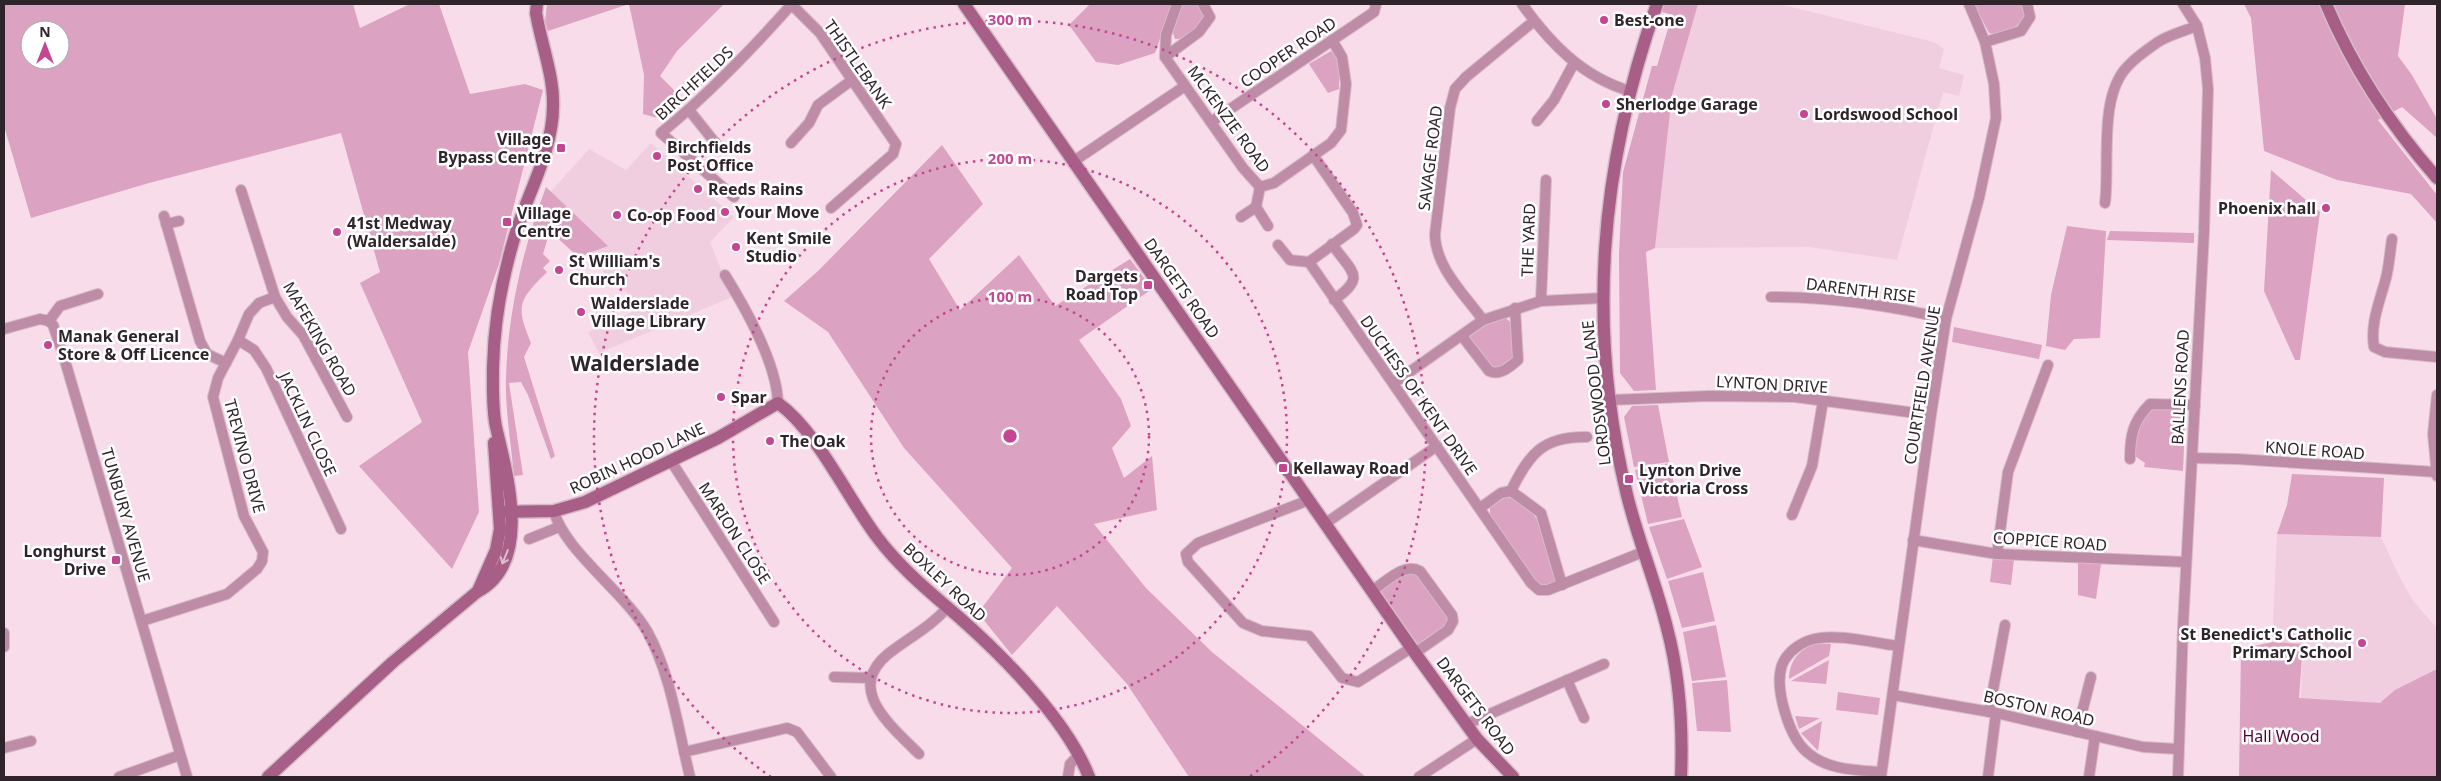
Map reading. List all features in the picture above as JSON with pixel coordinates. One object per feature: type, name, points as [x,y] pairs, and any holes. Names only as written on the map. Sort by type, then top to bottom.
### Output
[{"type":"street","points":[[268,777],[393,662],[478,592],[496,550],[506,512],[493,440],[496,426],[494,343],[506,270],[517,229],[545,154],[554,106],[536,13],[537,4]]},
{"type":"street","name":"THISTLEBANK","points":[[792,4],[820,33],[896,144],[893,154],[831,208]]},
{"type":"street","name":"BIRCHFIELDS","points":[[734,197],[661,133],[689,110],[748,54],[792,4]]},
{"type":"street","name":"DARGETS ROAD","points":[[964,4],[1413,650],[1477,739],[1513,777]]},
{"type":"street","points":[[1165,57],[1166,35],[1177,4]]},
{"type":"street","name":"MCKENZIE ROAD","points":[[1203,4],[1210,17],[1199,32],[1165,57],[1243,168],[1260,187],[1274,183],[1331,143],[1341,130],[1346,84],[1342,57],[1332,40]]},
{"type":"street","name":"COOPER ROAD","points":[[1211,122],[1374,12],[1376,4]]},
{"type":"street","points":[[1522,4],[1534,21],[1574,63],[1604,82],[1630,91]]},
{"type":"street","name":"LORDSWOOD LANE","points":[[1658,4],[1630,91],[1616,148],[1607,204],[1603,298],[1605,357],[1622,474],[1643,552],[1668,629],[1678,680],[1682,734],[1681,777]]},
{"type":"street","name":"COURTFIELD AVENUE","points":[[1881,775],[1930,415],[1946,318],[1979,198],[1996,118],[1994,84],[1985,42],[1969,4]]},
{"type":"street","points":[[1985,42],[2021,30],[2030,17],[2027,4]]},
{"type":"street","name":"BALLENS ROAD","points":[[2178,777],[2186,562],[2206,176],[2208,89],[2205,58],[2197,26],[2183,4]]},
{"type":"street","points":[[2326,4],[2364,80],[2411,148],[2437,178]]},
{"type":"street","name":"SAVAGE ROAD","points":[[1483,320],[1445,267],[1436,250],[1435,234],[1450,108],[1455,89],[1466,77],[1534,21]]},
{"type":"street","points":[[2105,203],[2108,183],[2108,115],[2114,89],[2127,67],[2159,41],[2197,26]]},
{"type":"street","points":[[1538,121],[1554,100],[1574,63]]},
{"type":"street","points":[[791,143],[809,123],[818,105],[852,80]]},
{"type":"street","points":[[1074,161],[1185,86]]},
{"type":"street","points":[[689,110],[717,145]]},
{"type":"street","points":[[1278,245],[1290,260],[1309,262],[1354,229],[1356,220],[1313,155]]},
{"type":"street","name":"THE YARD","points":[[1541,301],[1546,180]]},
{"type":"street","points":[[1260,187],[1256,207],[1268,226]]},
{"type":"street","name":"MAFEKING ROAD","points":[[241,190],[275,298],[287,317],[303,335],[347,417]]},
{"type":"street","points":[[1241,217],[1256,207]]},
{"type":"street","points":[[179,221],[165,220],[200,341],[207,354],[226,363]]},
{"type":"street","points":[[2392,240],[2386,276],[2375,315],[2372,336],[2374,347],[2385,352],[2437,357]]},
{"type":"street","points":[[1332,244],[1354,276],[1351,288],[1334,300]]},
{"type":"street","name":"DUCHESS OF KENT DRIVE","points":[[1309,262],[1531,583],[1539,590],[1548,590],[1562,585],[1643,552]]},
{"type":"street","points":[[725,275],[739,298],[773,371],[778,403]]},
{"type":"street","points":[[4,329],[40,319],[49,321],[60,306],[98,294]]},
{"type":"street","name":"DARENTH RISE","points":[[1771,296],[1812,297],[1867,303],[1946,318]]},
{"type":"street","name":"TREVINO DRIVE","points":[[142,621],[227,594],[257,568],[262,561],[263,552],[244,516],[213,397],[248,314],[259,303],[275,298]]},
{"type":"street","points":[[1394,383],[1483,320],[1541,301],[1603,298]]},
{"type":"street","points":[[1462,336],[1489,371],[1493,373],[1504,370],[1518,360],[1515,308]]},
{"type":"street","name":"TUNBURY AVENUE","points":[[49,321],[53,326],[63,354],[187,777]]},
{"type":"street","name":"JACKLIN CLOSE","points":[[238,340],[254,350],[266,368],[340,529]]},
{"type":"street","points":[[1997,554],[2008,472],[2048,365]]},
{"type":"street","points":[[2436,475],[2433,434],[2437,395]]},
{"type":"street","name":"LYNTON DRIVE","points":[[1610,400],[1708,396],[1795,397],[1930,415]]},
{"type":"street","points":[[1792,515],[1812,466],[1823,400]]},
{"type":"street","name":"ROBIN HOOD LANE","points":[[506,512],[554,511],[585,502],[672,461],[740,426],[778,403]]},
{"type":"street","name":"BOXLEY ROAD","points":[[778,403],[793,415],[810,436],[886,549],[908,574],[947,608],[1051,712],[1065,730],[1090,777]]},
{"type":"street","points":[[2130,459],[2130,442],[2138,416],[2150,404],[2195,405]]},
{"type":"street","points":[[1511,491],[1520,473],[1538,449],[1546,442],[1570,437],[1587,437]]},
{"type":"street","points":[[1326,523],[1437,446]]},
{"type":"street","name":"KNOLE ROAD","points":[[2192,458],[2237,459],[2436,475]]},
{"type":"street","name":"MARION CLOSE","points":[[672,461],[774,622]]},
{"type":"street","points":[[1480,508],[1501,493],[1511,491],[1541,513],[1562,585]]},
{"type":"street","points":[[1309,500],[1198,543],[1186,554],[1188,562],[1243,623],[1262,631],[1289,632],[1309,636],[1342,678],[1358,682],[1413,650]]},
{"type":"street","points":[[554,511],[559,527],[631,607],[647,631],[665,673],[690,777]]},
{"type":"street","points":[[529,539],[559,527]]},
{"type":"street","name":"COPPICE ROAD","points":[[1913,540],[1997,554],[2186,562]]},
{"type":"street","name":"DARGETS ROAD","points":[[1373,590],[1404,570],[1415,568],[1420,570],[1452,615],[1454,621],[1448,630],[1413,650]]},
{"type":"street","points":[[919,754],[886,719],[872,700],[870,678],[883,658],[932,623],[947,608]]},
{"type":"street","points":[[1988,777],[1992,713],[2005,625]]},
{"type":"street","points":[[4,633],[4,647]]},
{"type":"street","points":[[1881,775],[1836,767],[1816,760],[1807,753],[1794,736],[1785,710],[1780,681],[1781,668],[1793,649],[1813,639],[1841,638],[1898,646]]},
{"type":"street","points":[[1467,724],[1604,664]]},
{"type":"street","points":[[834,677],[870,678]]},
{"type":"street","points":[[2077,732],[2091,677]]},
{"type":"street","points":[[1567,680],[1584,718]]},
{"type":"street","name":"BOSTON ROAD","points":[[1893,695],[1992,713],[2143,747],[2178,749]]},
{"type":"street","points":[[684,752],[787,728],[798,732],[831,777]]},
{"type":"street","points":[[2088,777],[2096,736]]},
{"type":"street","points":[[1419,777],[1477,739]]},
{"type":"street","points":[[4,748],[31,741]]},
{"type":"street","points":[[119,777],[180,755]]},
{"type":"street","points":[[1068,777],[1070,764],[1079,755]]},
{"type":"shaded area","name":"Lordswood School","points":[[1698,4],[1779,4],[1934,42],[1944,49],[1939,68],[1964,75],[1959,96],[1943,92],[1897,260],[1809,247],[1655,248],[1672,95]]},
{"type":"shaded area","points":[[651,143],[734,217],[710,242],[732,297],[599,353],[588,332],[643,307],[557,231],[545,198],[589,149],[626,170]]},
{"type":"shaded area","name":"St Benedict's Catholic Primary School","points":[[2277,534],[2381,537],[2400,578],[2414,602],[2437,628],[2437,670],[2389,705],[2299,745],[2303,645],[2272,642]]},
{"type":"green space","points":[[4,4],[353,4],[360,28],[410,4],[439,4],[470,94],[525,84],[543,90],[499,264],[468,352],[479,512],[452,569],[359,466],[422,422],[360,283],[380,272],[341,133],[149,183],[31,218],[4,126]]},
{"type":"green space","points":[[547,4],[629,4],[548,31],[545,22]]},
{"type":"green space","points":[[629,4],[724,4],[677,51],[660,76],[685,101],[665,120],[643,114],[644,75]]},
{"type":"green space","points":[[1090,4],[1172,4],[1155,53],[1118,65],[1096,62],[1069,25]]},
{"type":"green space","points":[[1182,4],[1198,4],[1207,16],[1193,32],[1175,39],[1173,33]]},
{"type":"green space","points":[[1662,4],[1698,4],[1672,95],[1655,248],[1646,252],[1656,390],[1634,391],[1620,373],[1619,254],[1623,172],[1652,66],[1657,66],[1672,15],[1659,11]]},
{"type":"green space","points":[[1974,4],[2021,4],[2025,17],[2010,31],[2000,34],[1989,33]]},
{"type":"green space","points":[[2244,4],[2405,4],[2398,56],[2412,75],[2437,119],[2437,138],[2402,107],[2378,120],[2437,195],[2437,223],[2411,194],[2337,180],[2264,151],[2251,18]]},
{"type":"green space","points":[[1331,51],[1339,58],[1339,89],[1328,93],[1309,64]]},
{"type":"green space","points":[[942,145],[983,204],[929,259],[960,310],[1019,255],[1055,306],[1130,259],[1152,289],[1079,340],[1121,399],[1131,426],[1112,448],[1124,478],[1152,456],[1157,510],[1094,524],[1146,588],[1212,652],[1366,777],[1189,777],[1127,684],[1057,606],[1012,655],[978,613],[1012,568],[904,448],[828,332],[784,301],[818,271]]},
{"type":"green space","points":[[2271,170],[2320,212],[2300,360],[2295,360],[2264,291]]},
{"type":"green space","points":[[546,187],[608,246],[578,257],[550,231],[543,254],[550,261],[543,268],[547,272],[525,297],[522,311],[531,343],[524,357],[555,456],[551,459],[528,395],[521,382],[509,383],[523,475],[514,476],[507,414],[507,353],[518,280],[530,233]]},
{"type":"green space","points":[[2067,226],[2106,231],[2100,338],[2074,339],[2065,350],[2046,346],[2051,295]]},
{"type":"green space","points":[[2110,231],[2194,233],[2194,243],[2107,240]]},
{"type":"green space","points":[[1505,317],[1511,323],[1514,360],[1506,366],[1491,368],[1469,337],[1479,326]]},
{"type":"green space","points":[[1954,327],[2042,345],[2039,359],[1952,342]]},
{"type":"green space","points":[[1658,405],[1669,462],[1634,467],[1624,417],[1632,406]]},
{"type":"green space","points":[[2156,408],[2174,409],[2185,423],[2183,471],[2144,467],[2145,463],[2135,456],[2135,436],[2141,422]]},
{"type":"green space","points":[[1669,463],[1682,517],[1648,524],[1635,470]]},
{"type":"green space","points":[[2292,474],[2384,478],[2381,537],[2277,534],[2287,505]]},
{"type":"green space","points":[[1508,497],[1520,502],[1537,519],[1547,542],[1557,579],[1551,586],[1540,585],[1536,581],[1490,515],[1490,507],[1501,499]]},
{"type":"green space","points":[[1684,519],[1702,567],[1667,579],[1649,527]]},
{"type":"green space","points":[[1993,556],[2014,559],[2011,585],[1990,582]]},
{"type":"green space","points":[[2078,563],[2101,564],[2096,599],[2078,595]]},
{"type":"green space","points":[[1415,568],[1453,621],[1415,653],[1373,590]]},
{"type":"green space","points":[[1703,572],[1715,621],[1682,628],[1668,581]]},
{"type":"green space","points":[[1716,625],[1726,677],[1692,681],[1683,632]]},
{"type":"green space","name":"Hall Wood","points":[[2272,642],[2303,644],[2299,698],[2380,703],[2395,690],[2437,669],[2437,777],[2239,777],[2241,649]]},
{"type":"green space","points":[[1815,644],[1831,644],[1829,656],[1789,679],[1789,673],[1796,657],[1799,653]]},
{"type":"green space","points":[[1829,660],[1826,684],[1791,681]]},
{"type":"green space","points":[[1727,680],[1731,732],[1697,731],[1692,683]]},
{"type":"green space","points":[[1838,692],[1880,698],[1878,715],[1836,710]]},
{"type":"green space","points":[[1795,716],[1820,718],[1799,729]]},
{"type":"green space","points":[[1822,721],[1818,751],[1801,733]]},
{"type":"place","name":"Best-one","points":[[1604,20]]},
{"type":"place","name":"Sherlodge Garage","points":[[1606,104]]},
{"type":"place","name":"Lordswood School","points":[[1804,114]]},
{"type":"place","name":"Village Bypass Centre","points":[[561,148]]},
{"type":"place","name":"Birchfields Post Office","points":[[657,156]]},
{"type":"place","name":"Reeds Rains","points":[[698,189]]},
{"type":"place","name":"Phoenix hall","points":[[2326,208]]},
{"type":"place","name":"Your Move","points":[[725,212]]},
{"type":"place","name":"Co-op Food","points":[[617,215]]},
{"type":"place","name":"Village Centre","points":[[507,222]]},
{"type":"place","name":"41st Medway (Waldersalde)","points":[[337,232]]},
{"type":"place","name":"Kent Smile Studio","points":[[736,247]]},
{"type":"place","name":"St William's Church","points":[[559,270]]},
{"type":"place","name":"Dargets Road Top","points":[[1148,285]]},
{"type":"place","name":"Walderslade Village Library","points":[[581,312]]},
{"type":"place","name":"Manak General Store & Off Licence","points":[[48,345]]},
{"type":"place","name":"Spar","points":[[721,397]]},
{"type":"place","name":"The Oak","points":[[770,441]]},
{"type":"place","name":"Kellaway Road","points":[[1283,468]]},
{"type":"place","name":"Lynton Drive Victoria Cross","points":[[1629,479]]},
{"type":"place","name":"Longhurst Drive","points":[[116,560]]},
{"type":"place","name":"St Benedict's Catholic Primary School","points":[[2362,643]]},
{"type":"district","name":"Walderslade","points":[[635,364]]}]
